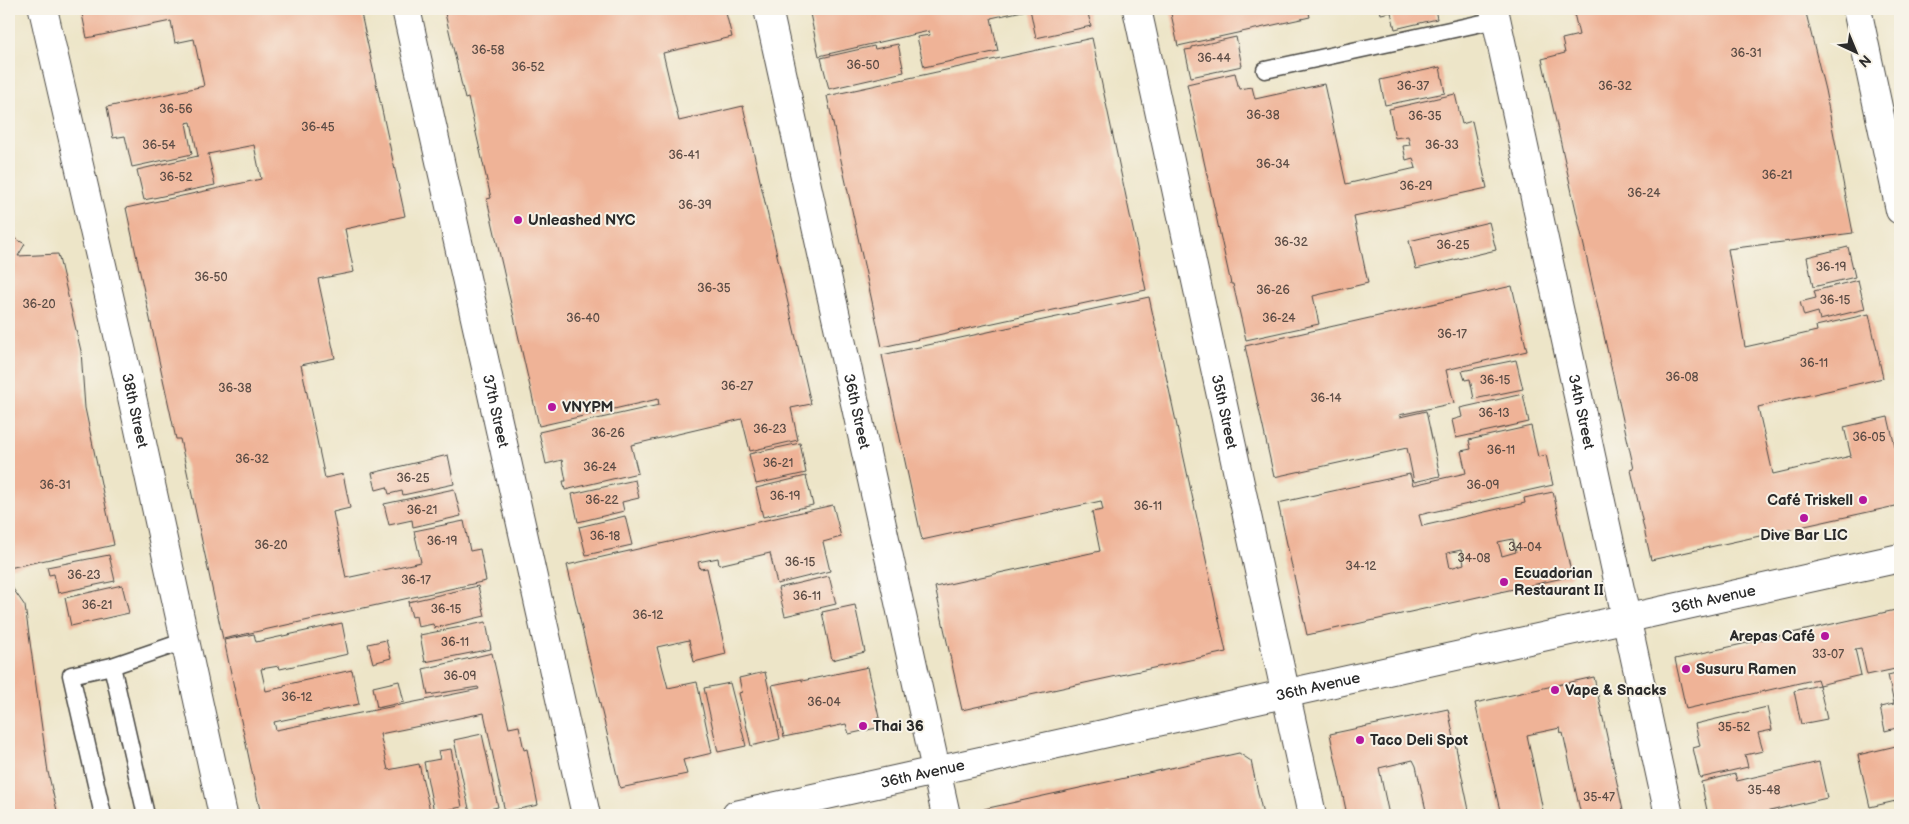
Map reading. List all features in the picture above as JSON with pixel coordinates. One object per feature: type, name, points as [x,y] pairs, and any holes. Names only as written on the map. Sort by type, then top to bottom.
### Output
[{"type":"street","name":"38th Street","points":[[43,9],[125,364],[223,815]]},
{"type":"street","name":"37th Street","points":[[406,9],[586,815]]},
{"type":"street","name":"36th Street","points":[[768,9],[946,815]]},
{"type":"street","name":"35th Street","points":[[1137,9],[1312,815]]},
{"type":"street","points":[[1856,9],[1900,210]]},
{"type":"street","name":"34th Street","points":[[1495,14],[1669,815]]},
{"type":"street","name":"36th Avenue","points":[[736,815],[1900,558]]},
{"type":"lane","points":[[1265,70],[1495,14]]},
{"type":"lane","points":[[103,815],[71,675],[112,666],[185,641]]},
{"type":"lane","points":[[112,666],[146,815]]},
{"type":"building","points":[[81,9],[360,9],[405,216],[345,229],[354,272],[318,279],[335,358],[301,365],[325,478],[343,474],[350,508],[333,512],[346,578],[421,562],[414,531],[464,521],[470,551],[480,549],[486,581],[223,639],[180,439],[176,439],[126,208],[261,179],[254,145],[208,154],[215,185],[144,200],[137,170],[198,156],[191,122],[186,123],[192,154],[132,167],[125,136],[113,138],[107,107],[204,86],[194,39],[175,43],[171,21],[87,38]]},
{"type":"building","points":[[444,9],[725,9],[732,37],[663,53],[679,121],[743,106],[811,404],[791,408],[798,440],[750,451],[742,419],[631,445],[638,473],[565,490],[563,481],[566,481],[562,460],[546,464],[539,432],[659,405],[658,399],[539,426],[487,199],[491,198],[468,98],[465,99]]},
{"type":"building","points":[[809,9],[1027,10],[991,18],[998,51],[924,67],[917,37],[930,35],[929,31],[819,56]]},
{"type":"building","points":[[1030,9],[1087,9],[1091,26],[1036,38]]},
{"type":"building","points":[[1170,9],[1308,9],[1310,17],[1178,46]]},
{"type":"building","points":[[1380,9],[1435,9],[1437,19],[1395,29],[1391,12],[1381,14]]},
{"type":"building","points":[[1573,9],[1805,9],[1825,90],[1853,233],[1728,249],[1745,347],[1817,331],[1816,326],[1869,314],[1883,378],[1758,407],[1773,474],[1851,456],[1844,427],[1888,417],[1895,447],[1899,445],[1900,449],[1900,505],[1651,560],[1631,470],[1634,469],[1542,59],[1565,53],[1562,39],[1579,35]]},
{"type":"building","points":[[1236,37],[1242,66],[1191,77],[1185,50]]},
{"type":"building","points":[[1092,38],[1146,290],[882,347],[827,96]]},
{"type":"building","points":[[898,44],[904,72],[829,89],[821,58],[874,46],[875,49]]},
{"type":"building","points":[[1440,67],[1445,93],[1385,105],[1380,80]]},
{"type":"building","points":[[1235,73],[1239,89],[1252,87],[1255,99],[1324,84],[1346,184],[1416,168],[1413,158],[1406,160],[1403,146],[1410,145],[1408,136],[1395,138],[1389,109],[1455,94],[1462,124],[1472,121],[1487,188],[1354,217],[1368,283],[1313,296],[1319,324],[1246,340],[1233,284],[1231,284],[1187,84]]},
{"type":"building","points":[[1489,222],[1496,250],[1416,269],[1409,241]]},
{"type":"building","points":[[9,235],[25,244],[18,256],[58,254],[81,351],[85,408],[114,545],[9,568]]},
{"type":"building","points":[[1848,247],[1855,277],[1813,287],[1807,257]]},
{"type":"building","points":[[1858,280],[1865,309],[1820,320],[1818,312],[1804,316],[1800,302],[1816,298],[1814,291]]},
{"type":"building","points":[[1512,286],[1527,351],[1446,370],[1454,403],[1399,415],[1400,417],[1426,411],[1440,476],[1414,482],[1407,448],[1274,477],[1245,346]]},
{"type":"building","points":[[1149,297],[1226,652],[962,710],[935,587],[1100,551],[1092,512],[1103,510],[1101,501],[922,540],[882,355]]},
{"type":"building","points":[[1516,360],[1523,389],[1474,399],[1470,379],[1465,380],[1462,371]]},
{"type":"building","points":[[1523,394],[1529,422],[1456,438],[1452,420],[1462,417],[1460,408]]},
{"type":"building","points":[[1531,426],[1538,457],[1546,455],[1553,485],[1419,515],[1422,526],[1525,503],[1524,498],[1553,492],[1572,576],[1307,635],[1278,503],[1410,474],[1413,485],[1466,473],[1461,451],[1471,449],[1469,440]],"holes":[[[1513,539],[1516,552],[1502,556],[1498,542]],[[1461,550],[1464,564],[1450,568],[1447,553]]]},
{"type":"building","points":[[800,443],[806,473],[756,484],[749,454]]},
{"type":"building","points":[[448,455],[454,484],[403,495],[402,491],[389,494],[387,487],[376,490],[372,473]]},
{"type":"building","points":[[806,476],[813,505],[763,517],[756,488]]},
{"type":"building","points":[[635,480],[639,498],[622,502],[624,511],[578,522],[572,494]]},
{"type":"building","points":[[454,489],[461,516],[413,527],[412,520],[389,525],[384,504]]},
{"type":"building","points":[[833,505],[841,537],[823,542],[830,571],[777,584],[770,553],[719,565],[718,558],[698,562],[700,569],[707,568],[726,654],[694,662],[689,640],[657,647],[668,688],[697,682],[712,753],[683,760],[687,774],[620,788],[567,565]]},
{"type":"building","points":[[625,516],[632,545],[586,555],[579,527]]},
{"type":"building","points":[[109,555],[115,581],[58,593],[54,574],[49,575],[47,567]]},
{"type":"building","points":[[829,576],[836,604],[785,616],[778,588]]},
{"type":"building","points":[[9,583],[25,606],[48,772],[58,815],[9,815]]},
{"type":"building","points":[[122,585],[129,613],[71,626],[65,598]]},
{"type":"building","points":[[478,586],[485,616],[434,628],[433,624],[418,627],[416,616],[412,617],[408,602]]},
{"type":"building","points":[[855,605],[865,652],[832,660],[822,612]]},
{"type":"building","points":[[1900,609],[1900,668],[1867,675],[1861,648],[1855,649],[1861,675],[1819,685],[1817,679],[1686,709],[1675,659]]},
{"type":"building","points":[[486,622],[491,649],[425,662],[420,635]]},
{"type":"building","points":[[342,623],[348,654],[280,669],[279,666],[261,669],[266,691],[284,687],[284,685],[352,670],[359,704],[274,722],[276,730],[479,689],[478,687],[428,695],[423,669],[492,653],[509,728],[519,726],[524,750],[527,749],[538,805],[505,812],[484,713],[380,734],[388,770],[419,764],[431,815],[261,815],[224,640],[254,634],[256,642]]},
{"type":"building","points":[[386,640],[391,658],[373,663],[368,644]]},
{"type":"building","points":[[868,667],[881,727],[849,734],[846,724],[784,737],[772,685],[802,679],[802,681]]},
{"type":"building","points":[[765,672],[780,739],[751,746],[739,693],[742,692],[739,678]]},
{"type":"building","points":[[1900,672],[1900,727],[1885,731],[1880,707],[1894,704],[1888,675]]},
{"type":"building","points":[[1594,677],[1624,815],[1581,815],[1563,733],[1561,734],[1560,728],[1527,735],[1544,815],[1501,815],[1475,703]]},
{"type":"building","points":[[399,681],[404,702],[377,708],[373,687]]},
{"type":"building","points":[[730,683],[746,746],[718,752],[704,688]]},
{"type":"building","points":[[1819,685],[1827,719],[1801,724],[1794,691]]},
{"type":"building","points":[[1767,707],[1772,730],[1758,733],[1763,751],[1745,755],[1748,767],[1700,778],[1693,748],[1700,746],[1695,724]]},
{"type":"building","points":[[1448,709],[1470,815],[1427,815],[1413,760],[1379,768],[1389,815],[1347,815],[1330,734]]},
{"type":"building","points":[[482,734],[498,807],[470,813],[454,740]]},
{"type":"building","points":[[1900,745],[1900,800],[1870,807],[1858,755]]},
{"type":"building","points":[[451,749],[462,807],[434,812],[424,762],[440,759],[438,751]]},
{"type":"building","points":[[1239,753],[1251,761],[1263,815],[985,815],[984,809]]},
{"type":"building","points":[[1819,762],[1827,798],[1752,815],[1708,815],[1701,782],[1735,774],[1737,781]]},
{"type":"place","name":"Unleashed NYC","points":[[518,220]]},
{"type":"place","name":"VNYPM","points":[[552,407]]},
{"type":"place","name":"Café Triskell","points":[[1863,500]]},
{"type":"place","name":"Dive Bar LIC","points":[[1804,518]]},
{"type":"place","name":"Ecuadorian Restaurant II","points":[[1504,582]]},
{"type":"place","name":"Arepas Café","points":[[1825,636]]},
{"type":"place","name":"Susuru Ramen","points":[[1686,669]]},
{"type":"place","name":"Vape & Snacks","points":[[1555,690]]},
{"type":"place","name":"Thai 36","points":[[863,726]]},
{"type":"place","name":"Taco Deli Spot","points":[[1360,740]]}]
